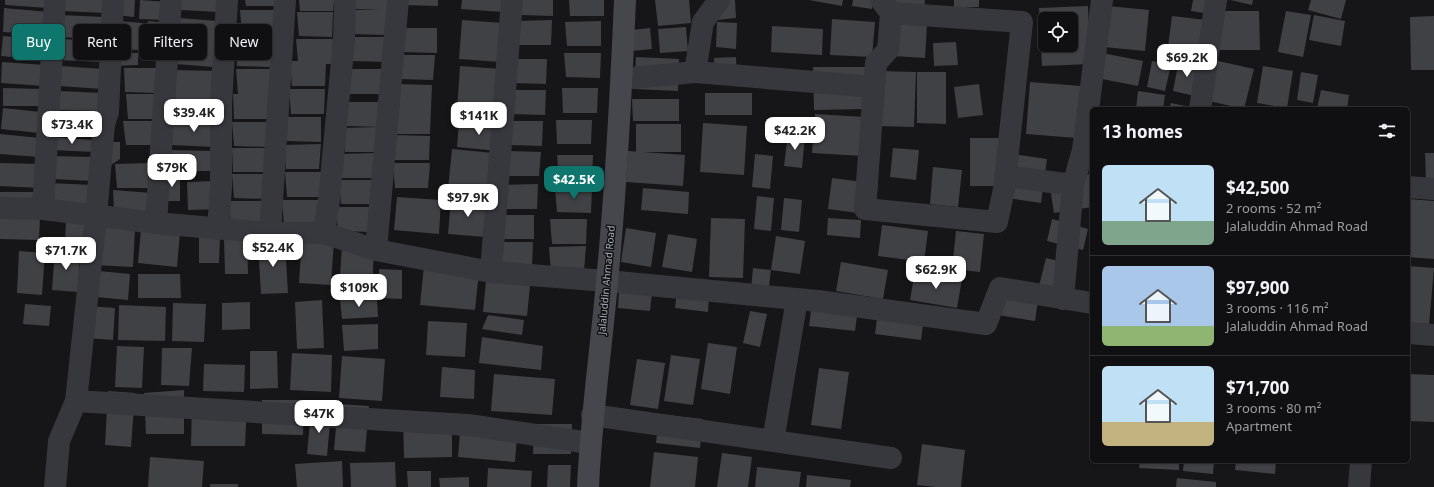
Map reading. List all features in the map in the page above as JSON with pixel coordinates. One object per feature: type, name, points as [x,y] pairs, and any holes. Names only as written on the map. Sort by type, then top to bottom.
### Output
[{"type":"street","points":[[43,209],[55,0]]},
{"type":"street","points":[[55,487],[59,441],[76,401],[96,216],[104,124],[108,112],[113,0]]},
{"type":"street","points":[[156,223],[171,0]]},
{"type":"street","points":[[218,229],[221,187],[221,104],[227,0]]},
{"type":"street","points":[[270,233],[285,0]]},
{"type":"street","points":[[324,233],[329,200],[343,47],[345,0]]},
{"type":"street","points":[[376,250],[398,0]]},
{"type":"street","points":[[491,272],[512,0]]},
{"type":"street","name":"Jalaluddin Ahmad Road","points":[[588,487],[592,415],[607,281],[622,78],[624,0]]},
{"type":"street","points":[[695,72],[702,22],[719,0]]},
{"type":"street","points":[[1092,107],[1102,0]]},
{"type":"street","points":[[1200,107],[1216,0]]},
{"type":"street","points":[[886,6],[1022,22],[1005,176],[997,222],[865,209],[874,87],[876,63],[888,50],[886,6]]},
{"type":"street","points":[[622,78],[695,72],[874,87]]},
{"type":"street","points":[[1063,299],[1073,185],[1088,151],[1090,129]]},
{"type":"street","points":[[1005,176],[1073,185]]},
{"type":"street","points":[[1410,187],[1434,189]]},
{"type":"street","points":[[0,208],[43,209],[218,229],[270,233],[324,233],[376,250],[491,272],[607,281],[797,299],[986,324],[1000,288],[1090,303]]},
{"type":"street","points":[[773,441],[797,299]]},
{"type":"street","points":[[1410,333],[1434,336]]},
{"type":"street","points":[[76,401],[468,426],[590,443]]},
{"type":"street","points":[[592,415],[891,458]]},
{"type":"street","points":[[1359,487],[1361,463]]},
{"type":"building","points":[[5,0],[49,0],[48,8],[5,5]]},
{"type":"building","points":[[61,0],[107,0],[107,13],[61,11]]},
{"type":"building","points":[[117,0],[135,0],[134,17],[115,15]]},
{"type":"building","points":[[140,0],[167,2],[166,20],[139,19]]},
{"type":"building","points":[[180,0],[220,0],[219,12],[180,10]]},
{"type":"building","points":[[245,0],[279,0],[279,6],[246,6]]},
{"type":"building","points":[[299,0],[334,0],[333,11],[300,11]]},
{"type":"building","points":[[354,0],[389,0],[385,35],[351,34],[350,10],[380,10],[355,9]]},
{"type":"building","points":[[404,0],[438,0],[438,6],[404,5]]},
{"type":"building","points":[[462,0],[503,0],[503,12],[461,9]]},
{"type":"building","points":[[518,0],[553,0],[553,16],[519,15]]},
{"type":"building","points":[[569,0],[604,0],[604,16],[570,16]]},
{"type":"building","points":[[655,0],[689,0],[691,23],[658,26]]},
{"type":"building","points":[[716,0],[735,0],[736,18],[718,20]]},
{"type":"building","points":[[809,0],[843,0],[842,6]]},
{"type":"building","points":[[853,0],[873,0],[872,9],[852,6]]},
{"type":"building","points":[[891,0],[925,0],[924,9],[890,7]]},
{"type":"building","points":[[954,0],[979,0],[979,7],[954,7]]},
{"type":"building","points":[[1193,0],[1212,0],[1210,14],[1191,11]]},
{"type":"building","points":[[1230,0],[1253,0],[1252,5]]},
{"type":"building","points":[[1311,0],[1346,0],[1341,19],[1308,10]]},
{"type":"building","points":[[1088,6],[1090,64],[1042,66],[1041,52],[1078,52],[1078,12],[1039,12],[1039,8]]},
{"type":"building","points":[[1108,6],[1149,10],[1145,51],[1104,47]]},
{"type":"building","points":[[4,8],[49,12],[48,24],[12,24],[12,33],[3,32]]},
{"type":"building","points":[[240,10],[276,10],[275,35],[272,35],[272,24],[241,24]]},
{"type":"building","points":[[1219,11],[1259,11],[1260,50],[1219,50]]},
{"type":"building","points":[[1286,11],[1311,15],[1303,57],[1278,52]]},
{"type":"building","points":[[297,12],[333,12],[332,37],[299,36]]},
{"type":"building","points":[[60,15],[104,17],[104,24],[73,24],[73,38],[65,37],[65,24],[60,24]]},
{"type":"building","points":[[1314,15],[1345,21],[1341,46],[1309,40]]},
{"type":"building","points":[[1172,16],[1206,20],[1201,59],[1167,54]]},
{"type":"building","points":[[1434,16],[1434,70],[1411,70],[1410,17]]},
{"type":"building","points":[[179,18],[217,21],[217,24],[215,24],[213,67],[176,64],[176,60],[207,60],[207,24],[179,24]]},
{"type":"building","points":[[832,19],[875,22],[872,57],[830,55]]},
{"type":"building","points":[[462,20],[503,23],[500,62],[459,59]]},
{"type":"building","points":[[552,20],[551,45],[517,45],[515,21]]},
{"type":"building","points":[[118,21],[143,23],[139,24],[139,50],[131,50],[131,24],[118,24]]},
{"type":"building","points":[[148,21],[168,23],[168,24],[148,24]]},
{"type":"building","points":[[601,21],[601,46],[567,46],[565,22]]},
{"type":"building","points":[[717,22],[737,23],[736,49],[716,47]]},
{"type":"building","points":[[896,23],[927,24],[925,58],[894,56]]},
{"type":"building","points":[[772,26],[823,29],[822,55],[771,52]]},
{"type":"building","points":[[686,27],[688,51],[660,53],[658,29]]},
{"type":"building","points":[[401,28],[437,28],[437,53],[403,52]]},
{"type":"building","points":[[650,28],[652,49],[632,51],[630,30]]},
{"type":"building","points":[[3,36],[12,37],[12,57],[1,56]]},
{"type":"building","points":[[351,37],[387,37],[386,62],[353,61]]},
{"type":"building","points":[[65,39],[73,40],[73,60],[102,60],[102,62],[58,60],[65,60]]},
{"type":"building","points":[[296,39],[333,39],[332,64],[326,64],[325,86],[292,86],[290,61],[298,61]]},
{"type":"building","points":[[956,42],[958,65],[934,66],[933,43]]},
{"type":"building","points":[[131,53],[138,53],[138,65],[112,66],[112,60],[131,60]]},
{"type":"building","points":[[564,53],[601,53],[600,78],[566,77]]},
{"type":"building","points":[[1102,53],[1143,61],[1138,86],[1097,78]]},
{"type":"building","points":[[398,55],[435,55],[433,80],[400,79]]},
{"type":"building","points":[[636,57],[679,59],[678,91],[634,89]]},
{"type":"building","points":[[736,57],[737,78],[715,79],[714,58]]},
{"type":"building","points":[[510,59],[547,59],[546,84],[512,83]]},
{"type":"building","points":[[144,60],[164,60],[164,62]]},
{"type":"building","points":[[237,60],[271,60],[270,67],[237,66]]},
{"type":"building","points":[[1179,60],[1201,64],[1195,96],[1173,91]]},
{"type":"building","points":[[1214,60],[1254,69],[1244,107],[1235,107],[1205,100]]},
{"type":"building","points":[[1152,61],[1171,65],[1165,91],[1147,87]]},
{"type":"building","points":[[2,62],[45,65],[44,86],[1,83]]},
{"type":"building","points":[[60,66],[103,69],[102,89],[59,86]]},
{"type":"building","points":[[460,66],[501,69],[497,113],[457,110]]},
{"type":"building","points":[[1263,66],[1293,71],[1287,107],[1257,103]]},
{"type":"building","points":[[813,67],[865,67],[866,109],[814,110]]},
{"type":"building","points":[[124,68],[160,68],[159,93],[125,92]]},
{"type":"building","points":[[236,69],[272,69],[268,119],[234,119],[233,94],[238,94]]},
{"type":"building","points":[[347,69],[384,69],[383,94],[349,94]]},
{"type":"building","points":[[173,70],[219,71],[218,109],[172,108]]},
{"type":"building","points":[[879,71],[916,72],[914,127],[877,126]]},
{"type":"building","points":[[917,72],[946,72],[946,124],[917,123]]},
{"type":"building","points":[[1301,72],[1318,75],[1313,103],[1297,100]]},
{"type":"building","points":[[1030,82],[1081,86],[1077,138],[1026,134]]},
{"type":"building","points":[[396,84],[432,85],[430,134],[397,134],[395,109],[398,109]]},
{"type":"building","points":[[979,84],[983,115],[958,118],[954,87]]},
{"type":"building","points":[[3,88],[44,89],[43,106],[3,106]]},
{"type":"building","points":[[562,88],[598,88],[597,113],[563,113]]},
{"type":"building","points":[[289,89],[325,89],[324,114],[291,114]]},
{"type":"building","points":[[509,90],[546,90],[545,115],[511,114]]},
{"type":"building","points":[[1321,90],[1349,95],[1347,107],[1317,107]]},
{"type":"building","points":[[58,91],[103,93],[102,111],[58,110]]},
{"type":"building","points":[[1138,91],[1165,95],[1163,107],[1136,107]]},
{"type":"building","points":[[705,93],[752,93],[752,115],[705,115]]},
{"type":"building","points":[[126,94],[162,94],[161,119],[128,119]]},
{"type":"building","points":[[632,99],[679,99],[679,121],[633,121]]},
{"type":"building","points":[[346,102],[382,102],[381,127],[347,126]]},
{"type":"building","points":[[1171,103],[1190,107],[1170,107]]},
{"type":"building","points":[[3,108],[41,112],[39,133],[1,129]]},
{"type":"building","points":[[815,114],[864,117],[862,156],[812,153]]},
{"type":"building","points":[[55,116],[95,118],[95,136],[55,134]]},
{"type":"building","points":[[285,117],[321,117],[321,142],[287,141]]},
{"type":"building","points":[[172,119],[216,121],[215,147],[171,145]]},
{"type":"building","points":[[556,120],[592,120],[591,144],[557,144]]},
{"type":"building","points":[[123,121],[160,121],[159,145],[126,145]]},
{"type":"building","points":[[507,121],[543,121],[542,146],[509,145]]},
{"type":"building","points":[[232,122],[268,122],[267,147],[234,146]]},
{"type":"building","points":[[459,122],[500,125],[498,151],[457,147]]},
{"type":"building","points":[[703,123],[747,126],[744,175],[700,172]]},
{"type":"building","points":[[636,124],[681,124],[681,152],[636,152]]},
{"type":"building","points":[[380,127],[378,152],[345,152],[343,128]]},
{"type":"building","points":[[0,134],[40,138],[39,157],[0,154]]},
{"type":"building","points":[[788,134],[805,135],[802,168],[784,166]]},
{"type":"building","points":[[393,135],[430,136],[429,160],[395,160]]},
{"type":"building","points":[[51,137],[95,140],[94,152],[51,150]]},
{"type":"building","points":[[970,138],[999,138],[999,186],[970,186]]},
{"type":"building","points":[[105,142],[120,142],[120,159],[105,169]]},
{"type":"building","points":[[321,144],[319,169],[286,169],[284,145]]},
{"type":"building","points":[[232,148],[268,148],[266,172],[233,172]]},
{"type":"building","points":[[893,148],[919,150],[916,180],[890,177]]},
{"type":"building","points":[[452,149],[493,153],[490,193],[448,189]]},
{"type":"building","points":[[168,150],[213,151],[213,171],[168,171]]},
{"type":"building","points":[[505,151],[541,152],[539,176],[506,176]]},
{"type":"building","points":[[628,151],[685,155],[683,186],[626,182]]},
{"type":"building","points":[[377,153],[375,178],[342,178],[340,154]]},
{"type":"building","points":[[1425,153],[1434,153],[1434,180],[1426,180]]},
{"type":"building","points":[[755,154],[773,156],[770,189],[752,187]]},
{"type":"building","points":[[1013,154],[1047,159],[1041,203],[1007,198]]},
{"type":"building","points":[[557,155],[593,155],[592,180],[559,180]]},
{"type":"building","points":[[52,156],[95,157],[94,181],[52,179]]},
{"type":"building","points":[[0,163],[41,164],[40,188],[0,186]]},
{"type":"building","points":[[152,163],[151,188],[117,188],[115,164]]},
{"type":"building","points":[[393,163],[430,163],[428,188],[395,188]]},
{"type":"building","points":[[933,167],[962,170],[958,207],[930,204]]},
{"type":"building","points":[[285,172],[322,172],[320,197],[287,197]]},
{"type":"building","points":[[232,174],[268,174],[268,199],[234,198]]},
{"type":"building","points":[[1090,174],[1090,207],[1054,213],[1049,181]]},
{"type":"building","points":[[163,175],[180,175],[180,201],[164,201]]},
{"type":"building","points":[[832,178],[878,184],[874,215],[828,209]]},
{"type":"building","points":[[339,180],[375,180],[374,204],[341,204]]},
{"type":"building","points":[[216,181],[217,209],[188,210],[187,182]]},
{"type":"building","points":[[49,183],[93,185],[92,208],[48,206]]},
{"type":"building","points":[[538,184],[537,209],[503,209],[501,185]]},
{"type":"building","points":[[555,188],[592,188],[591,213],[557,212]]},
{"type":"building","points":[[643,188],[689,192],[688,214],[641,210]]},
{"type":"building","points":[[113,190],[151,193],[147,217],[114,213]]},
{"type":"building","points":[[0,192],[37,192],[37,204],[0,204]]},
{"type":"building","points":[[757,196],[774,198],[771,231],[754,229]]},
{"type":"building","points":[[397,197],[441,200],[439,234],[394,230]]},
{"type":"building","points":[[451,198],[489,201],[486,237],[448,234]]},
{"type":"building","points":[[784,198],[802,200],[799,232],[781,230]]},
{"type":"building","points":[[1410,199],[1434,201],[1434,259],[1410,257]]},
{"type":"building","points":[[282,200],[318,200],[318,225],[284,225]]},
{"type":"building","points":[[229,201],[266,201],[265,226],[231,225]]},
{"type":"building","points":[[336,207],[372,207],[371,232],[338,231]]},
{"type":"building","points":[[498,215],[534,215],[534,239],[500,239]]},
{"type":"building","points":[[0,216],[40,217],[39,240],[0,239]]},
{"type":"building","points":[[711,218],[745,219],[743,278],[709,277]]},
{"type":"building","points":[[828,218],[861,220],[860,238],[827,235]]},
{"type":"building","points":[[550,219],[587,219],[586,244],[552,244]]},
{"type":"building","points":[[1052,219],[1088,229],[1083,250],[1047,241]]},
{"type":"building","points":[[66,221],[92,223],[91,243],[65,241]]},
{"type":"building","points":[[882,225],[928,231],[924,262],[878,256]]},
{"type":"building","points":[[96,226],[135,229],[133,267],[94,265]]},
{"type":"building","points":[[626,228],[656,233],[651,267],[621,262]]},
{"type":"building","points":[[141,229],[180,232],[177,267],[138,263]]},
{"type":"building","points":[[956,231],[984,234],[980,272],[952,269]]},
{"type":"building","points":[[668,234],[697,239],[692,272],[662,267]]},
{"type":"building","points":[[199,235],[220,235],[219,263],[199,263]]},
{"type":"building","points":[[776,236],[805,241],[800,274],[771,270]]},
{"type":"building","points":[[247,237],[248,274],[225,274],[224,238]]},
{"type":"building","points":[[302,238],[334,240],[331,285],[299,283]]},
{"type":"building","points":[[285,242],[288,293],[261,294],[258,243]]},
{"type":"building","points":[[497,242],[533,242],[532,267],[498,267]]},
{"type":"building","points":[[342,246],[374,248],[372,294],[339,292]]},
{"type":"building","points":[[586,246],[584,271],[551,271],[549,247]]},
{"type":"building","points":[[55,249],[80,251],[78,292],[52,290]]},
{"type":"building","points":[[19,251],[45,253],[42,295],[17,293]]},
{"type":"building","points":[[425,256],[480,262],[475,310],[420,305]]},
{"type":"building","points":[[1046,258],[1075,265],[1068,295],[1040,287],[1035,321],[998,315],[1003,280],[1039,286]]},
{"type":"building","points":[[841,262],[888,270],[883,299],[836,291]]},
{"type":"building","points":[[1410,266],[1434,268],[1429,325],[1410,323]]},
{"type":"building","points":[[753,268],[771,270],[767,302],[750,300]]},
{"type":"building","points":[[379,269],[402,270],[402,299],[379,298]]},
{"type":"building","points":[[99,271],[130,274],[128,300],[96,297]]},
{"type":"building","points":[[487,271],[531,276],[527,316],[483,312]]},
{"type":"building","points":[[915,271],[962,279],[957,308],[910,300]]},
{"type":"building","points":[[138,274],[180,274],[181,298],[138,298]]},
{"type":"building","points":[[619,290],[652,293],[650,311],[618,308]]},
{"type":"building","points":[[677,291],[709,294],[708,312],[675,308]]},
{"type":"building","points":[[813,294],[859,301],[855,331],[809,326]]},
{"type":"building","points":[[377,298],[378,317],[342,319],[340,300]]},
{"type":"building","points":[[322,300],[324,348],[297,349],[295,302]]},
{"type":"building","points":[[250,302],[250,329],[222,330],[222,303]]},
{"type":"building","points":[[173,303],[206,304],[204,342],[172,341]]},
{"type":"building","points":[[879,303],[925,309],[921,340],[875,334]]},
{"type":"building","points":[[25,304],[51,306],[49,326],[23,324]]},
{"type":"building","points":[[119,305],[166,307],[165,341],[118,340]]},
{"type":"building","points":[[89,306],[115,308],[113,340],[87,338]]},
{"type":"building","points":[[750,311],[767,314],[760,347],[743,343]]},
{"type":"building","points":[[488,315],[524,320],[522,335],[482,329]]},
{"type":"building","points":[[428,321],[467,323],[465,357],[426,355]]},
{"type":"building","points":[[378,324],[378,349],[344,351],[342,325]]},
{"type":"building","points":[[482,337],[543,346],[541,370],[479,363]]},
{"type":"building","points":[[708,343],[737,347],[730,394],[701,389]]},
{"type":"building","points":[[117,346],[144,347],[142,388],[115,387]]},
{"type":"building","points":[[162,348],[192,348],[189,386],[161,385]]},
{"type":"building","points":[[250,351],[277,351],[278,388],[250,389]]},
{"type":"building","points":[[292,353],[332,355],[331,392],[290,390]]},
{"type":"building","points":[[671,355],[700,359],[693,405],[664,401]]},
{"type":"building","points":[[342,356],[385,359],[382,401],[339,398]]},
{"type":"building","points":[[637,359],[665,363],[658,409],[630,405]]},
{"type":"building","points":[[204,364],[245,365],[244,392],[203,391]]},
{"type":"building","points":[[442,367],[475,370],[474,399],[440,397]]},
{"type":"building","points":[[819,368],[849,372],[841,429],[811,425]]},
{"type":"building","points":[[494,374],[555,379],[552,415],[491,411]]},
{"type":"building","points":[[1410,374],[1434,375],[1434,422],[1410,421]]},
{"type":"building","points":[[184,390],[184,434],[146,434],[144,393]]},
{"type":"building","points":[[108,391],[135,393],[131,447],[105,445]]},
{"type":"building","points":[[262,400],[304,400],[303,435],[262,434]]},
{"type":"building","points":[[192,401],[247,403],[245,446],[191,446]]},
{"type":"building","points":[[338,404],[369,406],[365,452],[334,450]]},
{"type":"building","points":[[311,411],[331,413],[327,456],[307,454]]},
{"type":"building","points":[[659,414],[703,419],[700,448],[656,443]]},
{"type":"building","points":[[403,416],[452,416],[452,457],[404,458]]},
{"type":"building","points":[[461,419],[518,423],[515,462],[458,457]]},
{"type":"building","points":[[534,424],[572,424],[571,454],[533,454]]},
{"type":"building","points":[[922,444],[965,450],[961,487],[917,485]]},
{"type":"building","points":[[654,452],[698,457],[695,487],[650,487]]},
{"type":"building","points":[[722,453],[752,457],[748,487],[717,487]]},
{"type":"building","points":[[150,457],[204,461],[202,487],[148,487]]},
{"type":"building","points":[[342,461],[343,487],[297,487],[295,464]]},
{"type":"building","points":[[395,462],[396,487],[351,487],[350,463]]},
{"type":"building","points":[[1140,463],[1179,463],[1179,470],[1139,468]]},
{"type":"building","points":[[1184,463],[1214,463],[1213,474],[1183,471]]},
{"type":"building","points":[[1236,463],[1276,463],[1275,474],[1235,470]]},
{"type":"building","points":[[548,465],[571,465],[570,487],[547,487]]},
{"type":"building","points":[[757,467],[801,472],[799,487],[755,487]]},
{"type":"building","points":[[488,468],[532,471],[531,487],[487,487]]},
{"type":"building","points":[[407,471],[431,471],[431,487],[408,487]]},
{"type":"building","points":[[807,475],[851,480],[850,487],[806,487]]},
{"type":"building","points":[[469,477],[469,487],[440,487],[439,478]]},
{"type":"building","points":[[1177,478],[1216,482],[1216,487],[1176,487]]},
{"type":"building","points":[[210,484],[238,484],[238,487],[210,487]]}]
